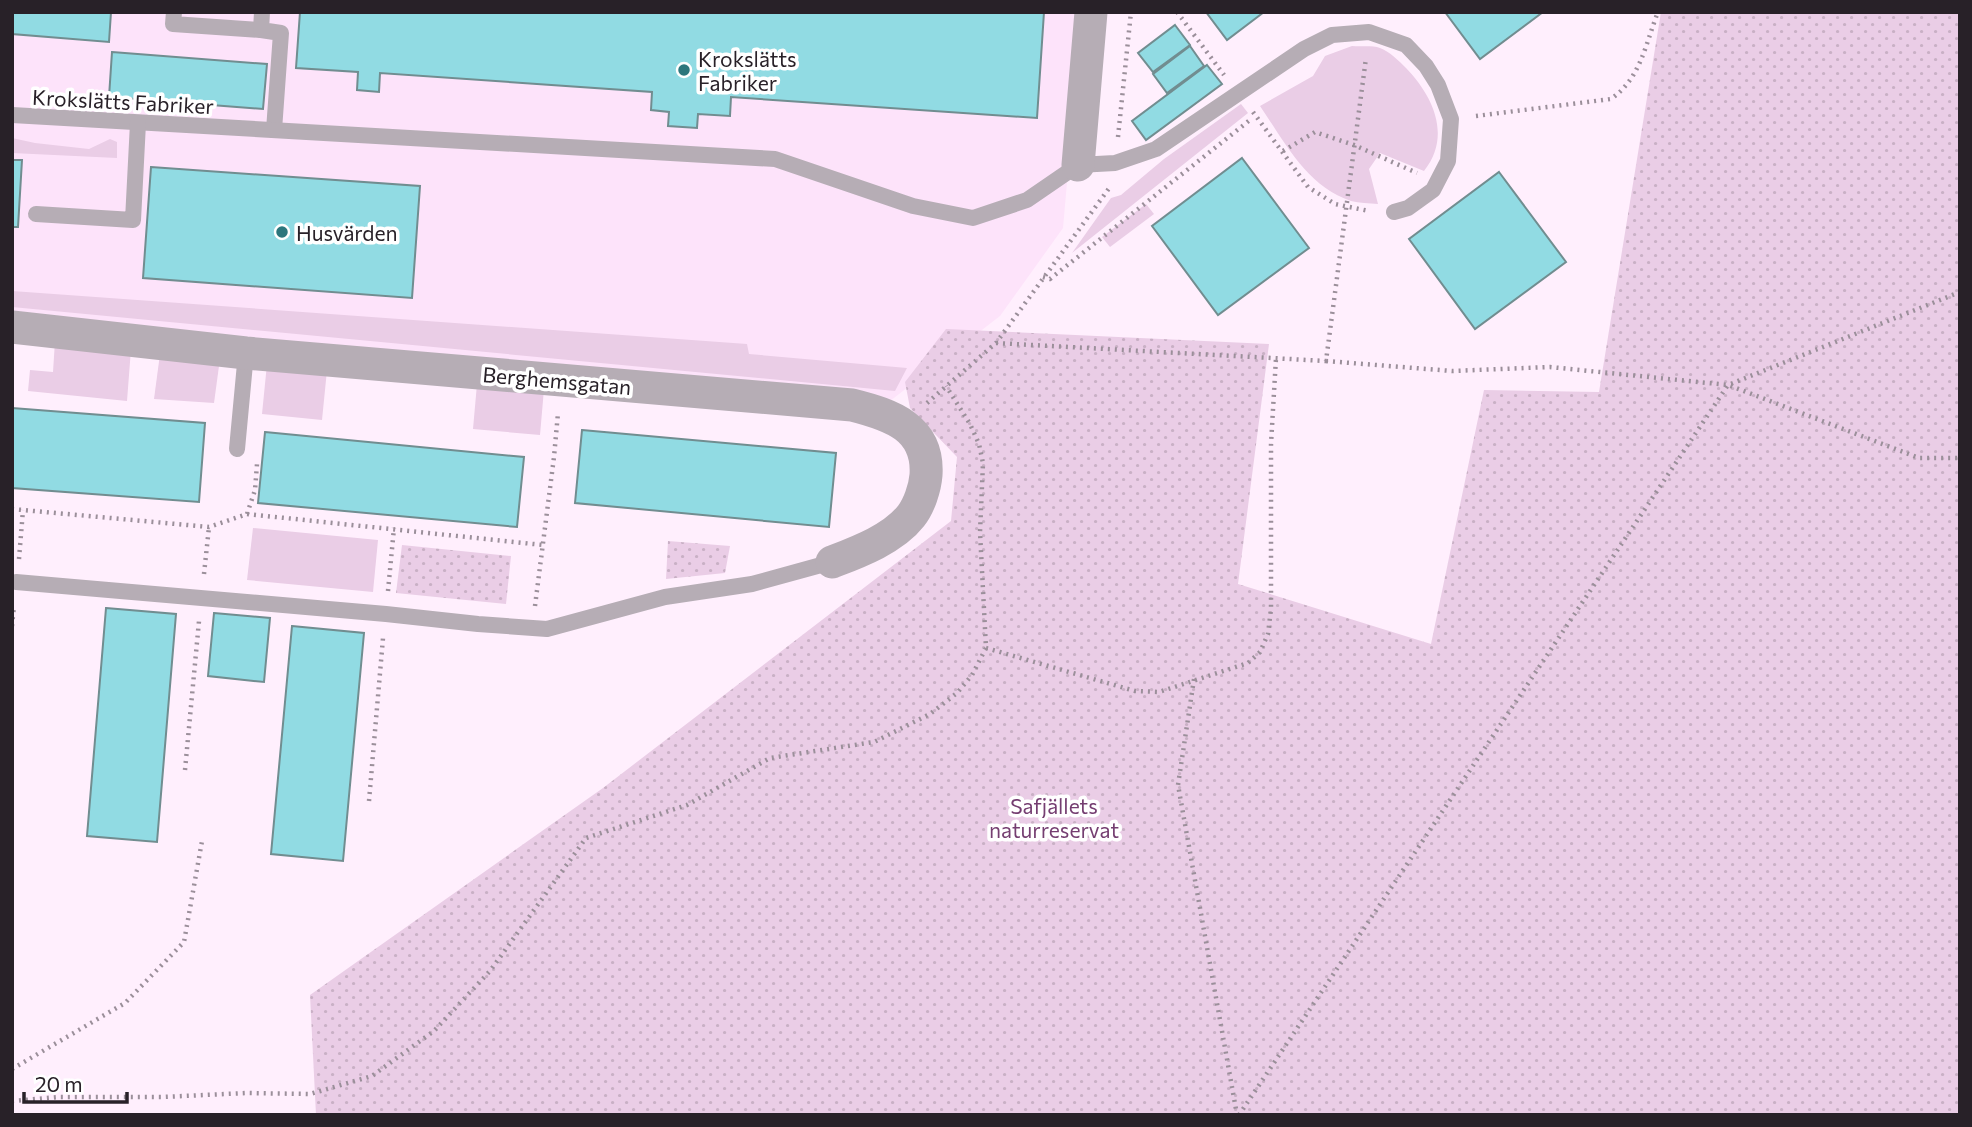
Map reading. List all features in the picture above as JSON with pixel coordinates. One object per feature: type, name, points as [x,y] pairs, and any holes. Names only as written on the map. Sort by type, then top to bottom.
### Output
[{"type":"street","points":[[1078,164],[1091,12]]},
{"type":"street","name":"Berghemsgatan","points":[[12,327],[246,353],[852,405],[877,411],[904,425],[918,436],[927,463],[925,486],[911,516],[883,539],[832,562]]},
{"type":"lane","points":[[174,12],[173,24],[282,33],[274,130]]},
{"type":"lane","points":[[261,30],[262,12]]},
{"type":"lane","points":[[1078,164],[1115,163],[1156,149],[1304,49],[1332,35],[1369,32],[1406,45],[1426,66],[1446,102],[1451,119],[1448,161],[1433,190],[1422,200],[1394,212]]},
{"type":"lane","name":"Krokslätts Fabriker","points":[[12,116],[775,159],[914,206],[972,218],[1027,200],[1078,164]]},
{"type":"lane","points":[[36,214],[133,220],[138,122]]},
{"type":"lane","points":[[237,449],[246,353]]},
{"type":"lane","points":[[16,582],[547,628],[666,597],[751,584],[832,562]]},
{"type":"path","points":[[12,1101],[59,1097],[310,1094],[372,1076],[434,1031],[490,971],[586,838],[687,805],[770,758],[874,742],[930,714],[957,693],[972,676],[986,648],[980,532],[983,463],[979,444],[970,424],[946,386],[996,343],[1110,190],[1131,12]]},
{"type":"path","points":[[1177,12],[1308,187],[1335,204],[1355,209]]},
{"type":"path","points":[[1451,119],[1611,99],[1625,89],[1635,75],[1658,12]]},
{"type":"path","points":[[1325,361],[1369,32]]},
{"type":"path","points":[[1043,277],[1050,279],[1256,115]]},
{"type":"path","points":[[1283,151],[1315,132],[1354,145],[1437,182]]},
{"type":"path","points":[[1238,1115],[1728,385],[1960,292]]},
{"type":"path","points":[[996,343],[1325,361],[1451,371],[1550,367],[1728,385],[1919,458],[1960,458]]},
{"type":"path","points":[[986,648],[1135,691],[1159,692],[1248,663],[1260,652],[1268,634],[1271,609],[1271,444],[1276,358]]},
{"type":"path","points":[[532,628],[554,457],[560,381]]},
{"type":"path","points":[[247,514],[255,490]]},
{"type":"path","points":[[12,509],[209,527],[247,514],[543,545]]},
{"type":"path","points":[[185,771],[209,527]]},
{"type":"path","points":[[369,802],[394,528]]},
{"type":"path","points":[[1194,679],[1178,785],[1238,1115]]},
{"type":"path","points":[[12,1069],[125,1003],[184,942],[202,841]]},
{"type":"shaded area","points":[[12,12],[1082,12],[1063,228],[1000,316],[890,401],[12,318]]},
{"type":"green space","name":"Safjällets naturreservat","points":[[1661,12],[1960,12],[1960,1115],[316,1115],[310,995],[603,788],[951,521],[957,457],[910,408],[905,382],[946,329],[1269,344],[1238,584],[1431,644],[1484,390],[1599,392]]},
{"type":"green space","points":[[1352,46],[1377,47],[1394,56],[1416,79],[1436,117],[1437,144],[1424,171],[1380,153],[1369,169],[1378,204],[1351,201],[1322,185],[1298,161],[1260,106],[1313,76],[1325,56]]},
{"type":"green space","points":[[1241,104],[1248,113],[1072,253],[1111,198],[1121,195],[1164,159]]},
{"type":"green space","points":[[12,138],[89,149],[110,139],[117,142],[117,158],[12,153]]},
{"type":"green space","points":[[1146,204],[1154,214],[1110,247],[1102,237]]},
{"type":"green space","points":[[12,291],[747,344],[749,354],[907,368],[895,391],[12,307]]},
{"type":"green space","points":[[55,341],[131,349],[127,401],[28,391],[30,370],[53,372]]},
{"type":"green space","points":[[160,354],[219,366],[214,403],[154,399]]},
{"type":"green space","points":[[267,364],[327,370],[322,420],[262,414]]},
{"type":"green space","points":[[477,384],[544,389],[540,435],[473,429]]},
{"type":"green space","points":[[253,528],[378,540],[373,592],[247,580]]},
{"type":"green space","points":[[668,541],[730,546],[725,573],[666,579]]},
{"type":"green space","points":[[402,545],[511,556],[506,604],[396,593]]},
{"type":"building","points":[[12,12],[111,12],[109,42],[12,34]]},
{"type":"building","name":"Krokslätts Fabriker","points":[[300,12],[1044,12],[1037,118],[731,97],[730,116],[698,114],[697,128],[668,126],[669,112],[651,110],[652,92],[380,73],[379,92],[357,90],[358,72],[296,68]]},
{"type":"building","points":[[1206,12],[1264,12],[1227,40]]},
{"type":"building","points":[[1445,12],[1543,12],[1480,59]]},
{"type":"building","points":[[1175,25],[1190,45],[1153,72],[1138,53]]},
{"type":"building","points":[[1190,46],[1204,66],[1167,93],[1153,74]]},
{"type":"building","points":[[112,52],[267,64],[263,109],[109,97]]},
{"type":"building","points":[[1207,65],[1222,84],[1146,140],[1132,121]]},
{"type":"building","points":[[1242,158],[1309,248],[1218,315],[1152,226]]},
{"type":"building","points":[[12,160],[22,160],[18,227],[12,227]]},
{"type":"building","name":"Husvärden","points":[[151,167],[420,186],[412,298],[143,278]]},
{"type":"building","points":[[1499,172],[1566,262],[1475,329],[1409,239]]},
{"type":"building","points":[[12,408],[205,423],[199,502],[12,488]]},
{"type":"building","points":[[582,430],[836,453],[829,527],[575,503]]},
{"type":"building","points":[[265,432],[524,457],[517,527],[258,503]]},
{"type":"building","points":[[106,608],[176,614],[157,842],[87,836]]},
{"type":"building","points":[[214,613],[270,618],[264,682],[208,676]]},
{"type":"building","points":[[292,626],[364,633],[343,861],[271,854]]},
{"type":"place","name":"Krokslätts Fabriker","points":[[684,70]]},
{"type":"place","name":"Husvärden","points":[[282,232]]}]
